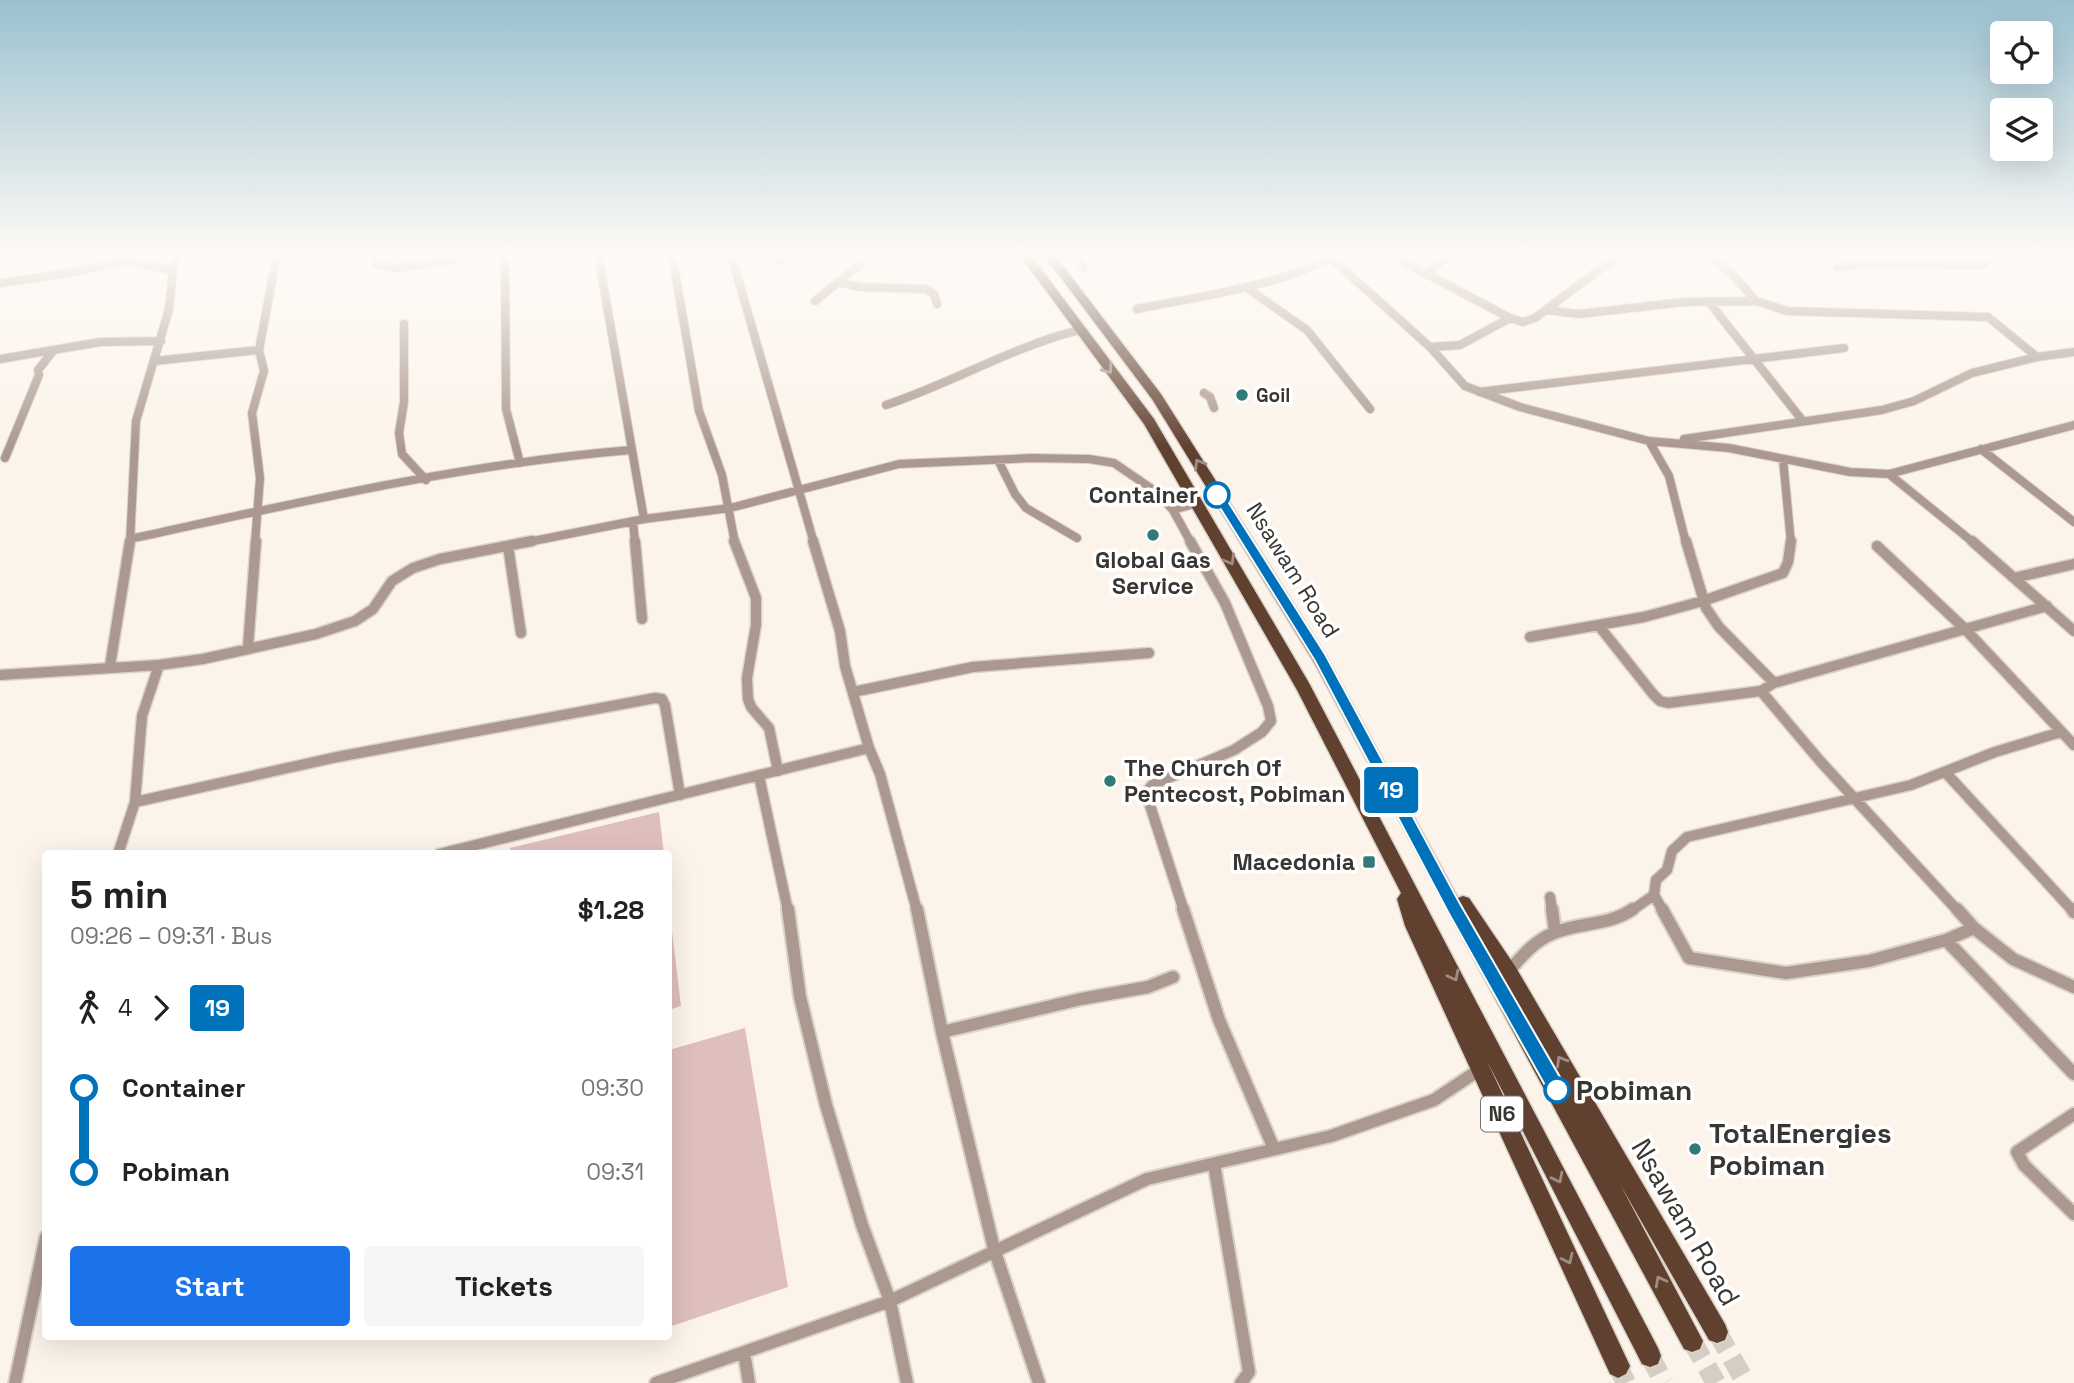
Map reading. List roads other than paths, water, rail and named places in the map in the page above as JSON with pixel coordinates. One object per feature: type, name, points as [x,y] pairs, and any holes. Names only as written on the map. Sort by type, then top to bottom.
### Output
[{"type":"highway","name":"Nsawam Road","points":[[1071,319],[1149,422],[1303,687],[1650,1356]]},
{"type":"highway","name":"Nsawam Road","points":[[1098,319],[1171,419],[1320,658],[1692,1341]]},
{"type":"highway","name":"Nsawam Road","points":[[1407,819],[1508,972],[1717,1332]]},
{"type":"highway","name":"Nsawam Road","points":[[1394,860],[1414,926],[1618,1366]]},
{"type":"street","points":[[110,666],[130,539],[135,425],[140,400],[167,319]]},
{"type":"street","points":[[248,647],[260,478],[253,437],[253,413],[264,371],[259,350],[265,319]]},
{"type":"street","points":[[505,319],[506,409],[520,463]]},
{"type":"street","points":[[608,319],[644,519]]},
{"type":"street","points":[[683,319],[699,411],[709,446],[722,475],[730,508],[733,538],[755,598],[756,625],[747,678],[748,699],[751,707],[769,728],[778,771]]},
{"type":"street","points":[[749,319],[800,491],[815,553],[840,631],[845,666],[913,889],[942,1032],[994,1249],[1039,1383]]},
{"type":"street","points":[[1291,319],[1307,330],[1370,409]]},
{"type":"street","points":[[1400,319],[1465,386],[1477,393],[1648,441],[1673,441],[1850,472],[1889,474],[2074,425]]},
{"type":"street","points":[[1430,347],[1460,345],[1509,319]]},
{"type":"street","points":[[1512,319],[1527,322],[1533,319]]},
{"type":"street","points":[[1722,319],[1802,419]]},
{"type":"street","points":[[1990,319],[2036,357]]},
{"type":"street","points":[[404,324],[404,402],[399,433],[402,454],[426,480]]},
{"type":"street","points":[[886,405],[936,388],[972,369],[1058,335],[1079,330]]},
{"type":"street","points":[[0,359],[134,338],[161,341]]},
{"type":"street","points":[[1477,393],[1844,348]]},
{"type":"street","points":[[5,458],[39,375],[38,370],[54,349]]},
{"type":"street","points":[[155,361],[259,350]]},
{"type":"street","points":[[1673,441],[1899,406],[1972,373],[2036,357],[2074,352]]},
{"type":"street","points":[[1204,393],[1210,397],[1214,408]]},
{"type":"street","points":[[1648,441],[1669,476],[1672,500],[1711,618],[1774,683]]},
{"type":"street","points":[[1980,449],[2074,522]]},
{"type":"street","points":[[130,539],[358,490],[558,456],[631,450]]},
{"type":"street","points":[[0,675],[159,665],[204,659],[248,647],[316,634],[355,621],[373,609],[392,581],[413,568],[440,559],[644,519],[730,508],[899,464],[1088,459],[1114,463],[1155,491],[1172,510],[1224,603],[1261,684],[1271,721],[1264,733],[1237,748],[1152,785],[1146,793],[1146,800],[1173,872],[1219,1020],[1274,1149]]},
{"type":"street","points":[[1530,637],[1644,617],[1783,573],[1790,564],[1791,531],[1783,459]]},
{"type":"street","points":[[998,460],[1014,494],[1026,508],[1077,538]]},
{"type":"street","points":[[1889,474],[2018,577],[2074,631]]},
{"type":"street","points":[[1172,510],[1197,503]]},
{"type":"street","points":[[633,521],[642,619]]},
{"type":"street","points":[[508,546],[521,633]]},
{"type":"street","points":[[1877,546],[1965,629],[2074,745]]},
{"type":"street","points":[[2018,577],[2074,564]]},
{"type":"street","points":[[1599,626],[1660,701],[1668,703],[1761,691],[1774,683],[2047,606]]},
{"type":"street","points":[[853,692],[948,671],[990,665],[1110,659],[1149,653]]},
{"type":"street","points":[[119,850],[135,802],[142,716],[159,665]]},
{"type":"street","points":[[1761,691],[1974,928],[2013,959],[2074,987]]},
{"type":"street","points":[[135,802],[337,757],[655,698],[662,699],[665,705],[680,795]]},
{"type":"street","points":[[1974,928],[1946,940],[1869,961],[1786,973],[1689,958],[1654,895],[1656,880],[1667,870],[1672,850],[1686,837],[1857,800],[1946,774],[1995,752],[2061,732]]},
{"type":"street","points":[[455,850],[869,748]]},
{"type":"street","points":[[1946,774],[2074,912]]},
{"type":"street","points":[[759,776],[786,898],[800,997],[826,1105],[862,1225],[890,1301],[907,1383]]},
{"type":"street","points":[[1508,972],[1529,947],[1555,932],[1621,918],[1654,895]]},
{"type":"street","points":[[1550,897],[1555,932]]},
{"type":"street","points":[[1946,940],[2074,1074]]},
{"type":"street","points":[[942,1032],[1081,999],[1148,987],[1173,977]]},
{"type":"street","points":[[656,1383],[890,1301],[994,1249],[1147,1179],[1331,1136],[1434,1100],[1482,1068]]},
{"type":"street","points":[[2074,1114],[2017,1152],[2024,1165],[2074,1214]]},
{"type":"street","points":[[1214,1164],[1249,1372],[1241,1383]]},
{"type":"street","points":[[15,1383],[42,1256]]},
{"type":"street","points":[[744,1353],[749,1383]]},
{"type":"tunnel","points":[[1717,1332],[1746,1383]]},
{"type":"tunnel","points":[[1692,1341],[1716,1383]]},
{"type":"tunnel","points":[[1650,1356],[1664,1383]]},
{"type":"tunnel","points":[[1618,1366],[1626,1383]]},
{"type":"place","name":"Goil","points":[[1242,395]]},
{"type":"place","name":"Container","points":[[1217,495]]},
{"type":"place","name":"Global Gas Service","points":[[1153,535]]},
{"type":"place","name":"The Church Of Pentecost, Pobiman","points":[[1110,781]]},
{"type":"place","name":"Macedonia","points":[[1369,862]]},
{"type":"place","name":"Pobiman","points":[[1557,1090]]},
{"type":"place","name":"TotalEnergies Pobiman","points":[[1695,1149]]}]
